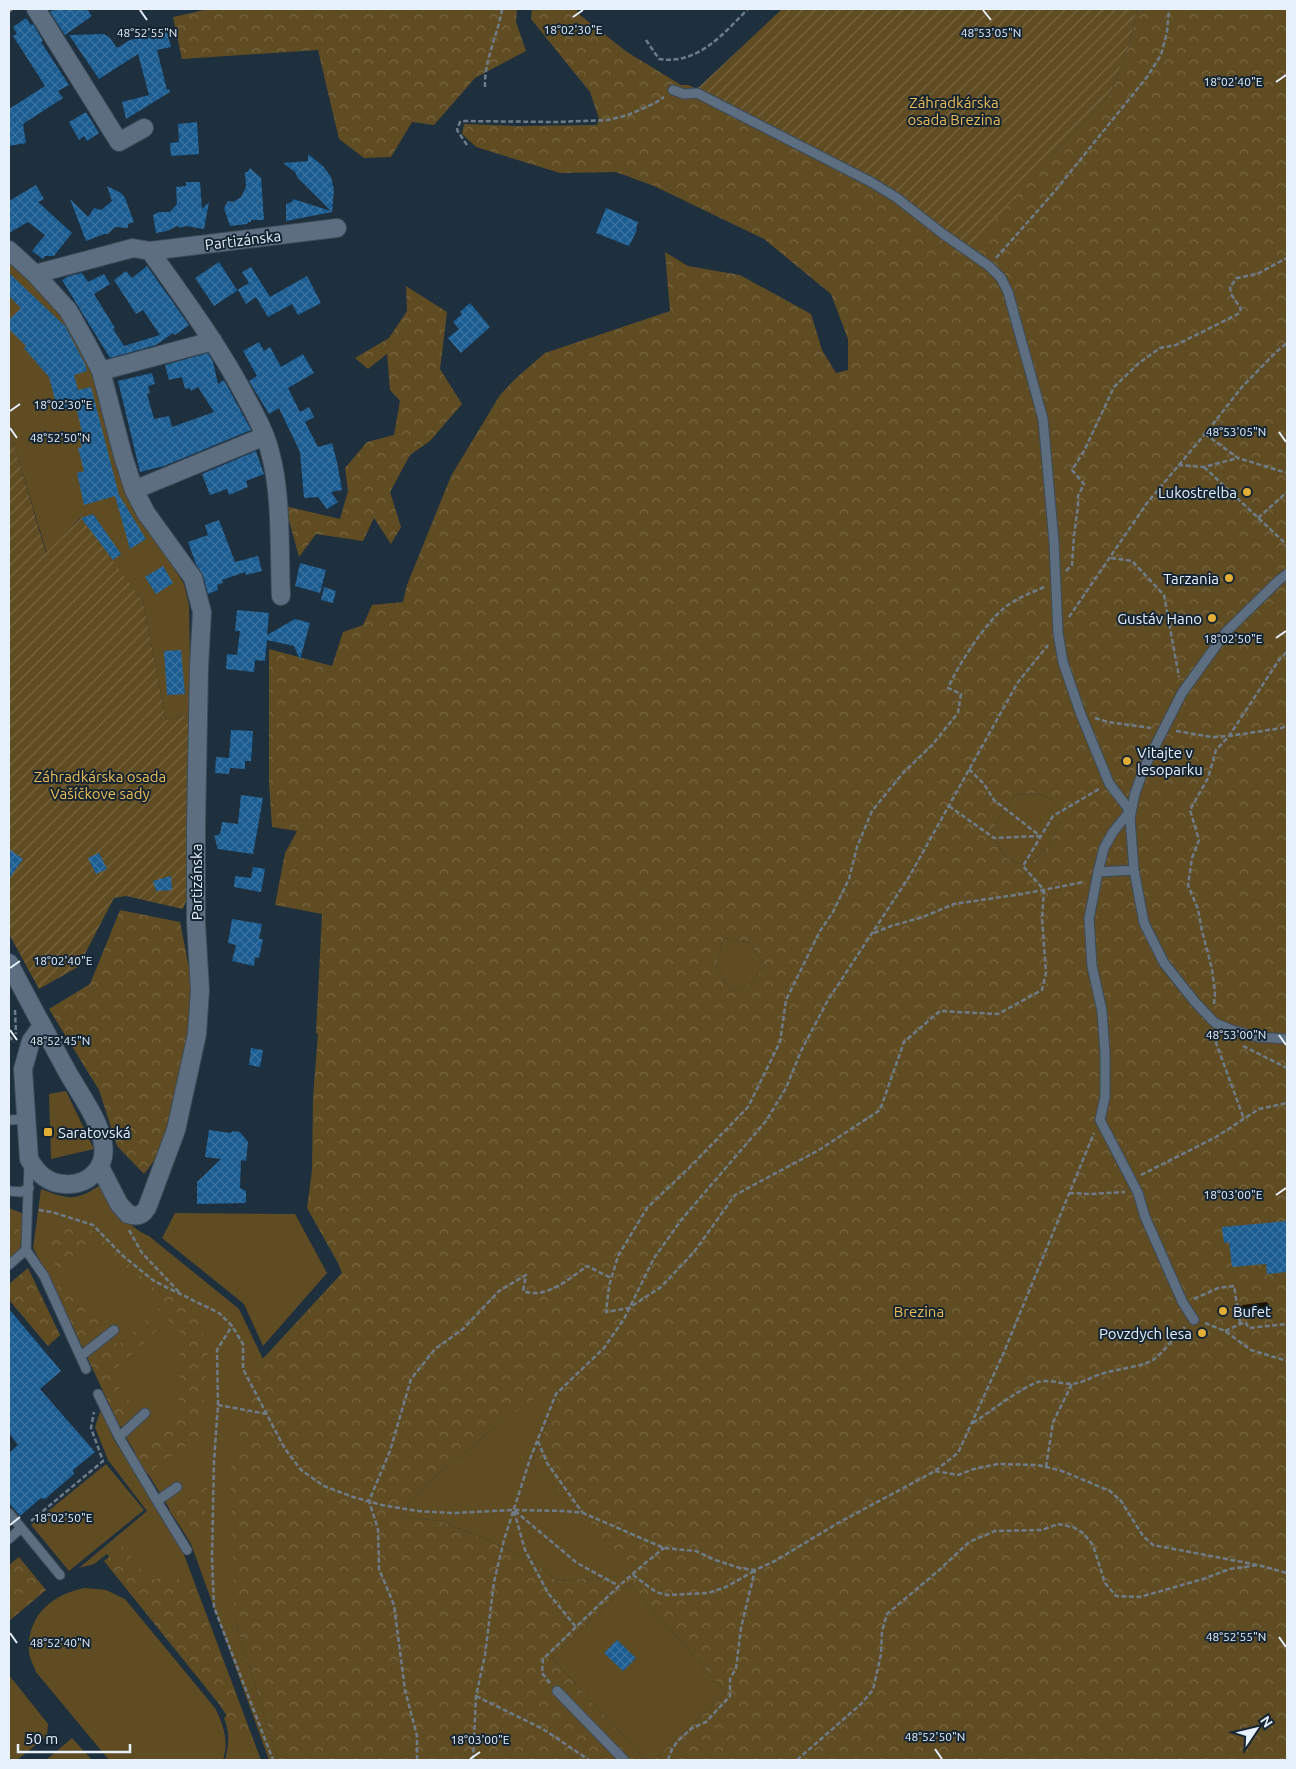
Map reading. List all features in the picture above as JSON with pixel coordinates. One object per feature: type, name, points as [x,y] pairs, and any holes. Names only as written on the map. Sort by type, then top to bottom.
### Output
[{"type":"street","points":[[36,9],[119,142],[144,128]]},
{"type":"street","name":"Partizánska","points":[[35,274],[133,248],[150,251],[336,228]]},
{"type":"street","name":"Partizánska","points":[[9,250],[35,274],[68,310],[101,371],[123,456],[134,490],[146,512],[193,578],[202,612],[199,667],[196,923],[200,990],[197,1034],[176,1130],[147,1208],[144,1213],[137,1216],[128,1214]]},
{"type":"street","points":[[150,251],[213,341],[233,374],[265,436],[274,473],[278,516],[281,596]]},
{"type":"street","points":[[101,371],[213,341]]},
{"type":"street","points":[[134,490],[265,436]]},
{"type":"street","points":[[9,963],[94,1119],[103,1143],[104,1154],[100,1166],[92,1176],[78,1183],[64,1184],[45,1178],[36,1171],[29,1159],[18,1119],[23,1069],[31,1041],[42,1026]]},
{"type":"street","points":[[100,1166],[119,1204],[128,1214]]},
{"type":"lane","points":[[673,90],[684,94],[697,93],[871,182],[897,198],[988,266],[1000,278],[1008,292],[1042,419],[1056,580],[1058,633],[1063,662],[1080,712],[1109,783],[1130,812]]},
{"type":"lane","points":[[1287,574],[1226,632],[1182,693],[1145,766],[1130,812],[1134,870],[1144,923],[1164,963],[1195,1002],[1215,1022],[1232,1030],[1258,1037],[1287,1038]]},
{"type":"lane","points":[[1130,812],[1112,832],[1104,848],[1089,919],[1092,966],[1102,1011],[1106,1053],[1105,1097],[1100,1120],[1138,1193],[1145,1218],[1183,1304],[1194,1320]]},
{"type":"lane","points":[[1098,872],[1134,870]]},
{"type":"lane","points":[[29,1159],[26,1250],[44,1276],[86,1369]]},
{"type":"lane","points":[[9,1191],[21,1192],[29,1188]]},
{"type":"lane","points":[[9,1265],[26,1250]]},
{"type":"lane","points":[[80,1356],[114,1330]]},
{"type":"lane","points":[[98,1394],[119,1437],[187,1550]]},
{"type":"lane","points":[[119,1437],[145,1413]]},
{"type":"lane","points":[[158,1501],[177,1487]]},
{"type":"lane","points":[[9,1513],[25,1525],[60,1575]]},
{"type":"lane","points":[[9,1539],[25,1525]]},
{"type":"lane","points":[[557,1692],[624,1760]]},
{"type":"path","points":[[9,12],[12,9]]},
{"type":"path","points":[[485,87],[484,74],[500,22],[502,9]]},
{"type":"path","points":[[646,40],[659,59],[671,61],[686,58],[703,50],[722,35],[748,9]]},
{"type":"path","points":[[988,266],[1055,191],[1147,77],[1161,55],[1167,32],[1169,9]]},
{"type":"path","points":[[467,145],[457,130],[460,122],[463,120],[556,122],[608,120],[628,115],[655,103],[673,90]]},
{"type":"path","points":[[1109,783],[1053,816],[1023,866],[1044,890],[1042,918],[1046,973],[1042,990],[998,1014],[940,1011],[904,1042],[880,1110],[818,1150],[735,1195],[694,1252],[661,1287],[629,1308],[606,1312],[611,1278],[618,1256],[647,1208],[748,1107],[780,1042],[786,1000],[820,931],[833,912],[849,879],[857,847],[872,811],[903,773],[932,745],[958,713],[961,694],[948,688],[953,677],[985,628],[1004,608],[1056,580],[1072,566],[1078,496],[1084,484],[1072,470],[1084,451],[1114,387],[1139,363],[1160,348],[1176,345],[1238,314],[1242,309],[1231,294],[1230,287],[1237,278],[1257,274],[1287,258]]},
{"type":"path","points":[[473,1760],[476,1696],[486,1655],[494,1582],[504,1540],[537,1439],[556,1394],[604,1348],[629,1308],[654,1258],[682,1219],[766,1121],[786,1088],[801,1050],[828,1000],[909,877],[1018,682],[1058,633],[1147,503],[1242,387],[1287,343]]},
{"type":"path","points":[[1205,434],[1238,458],[1287,473]]},
{"type":"path","points":[[1178,465],[1204,467],[1238,458]]},
{"type":"path","points":[[1204,467],[1287,545]]},
{"type":"path","points":[[1258,518],[1287,492]]},
{"type":"path","points":[[1110,557],[1132,560],[1164,595],[1182,693]]},
{"type":"path","points":[[1244,1119],[1215,1040],[1213,1007],[1215,993],[1212,969],[1198,909],[1188,885],[1192,858],[1199,840],[1190,810],[1208,778],[1216,750],[1229,736],[1279,660],[1287,652]]},
{"type":"path","points":[[1080,712],[1108,722],[1133,727],[1163,729],[1212,737],[1282,728],[1287,724]]},
{"type":"path","points":[[969,769],[984,784],[994,800],[1040,836]]},
{"type":"path","points":[[949,806],[994,838],[1040,836]]},
{"type":"path","points":[[873,934],[954,904],[1084,882],[1098,872]]},
{"type":"path","points":[[9,1036],[16,1044]]},
{"type":"path","points":[[1131,1180],[1216,1137],[1259,1109],[1287,1102]]},
{"type":"path","points":[[633,1575],[656,1592],[667,1595],[708,1593],[726,1587],[775,1561],[838,1523],[935,1471],[958,1452],[1024,1303],[1100,1120]]},
{"type":"path","points":[[1069,1193],[1082,1195],[1116,1191],[1138,1193]]},
{"type":"path","points":[[28,1209],[52,1212],[93,1224],[122,1255],[154,1282],[219,1313],[232,1326],[243,1344],[243,1369],[285,1450],[302,1470],[324,1486],[353,1498],[417,1511],[452,1513],[514,1510],[583,1513],[664,1548],[696,1551],[715,1560],[740,1568],[755,1570]]},
{"type":"path","points":[[128,1214],[124,1220],[142,1253],[182,1295]]},
{"type":"path","points":[[417,1760],[417,1736],[405,1690],[394,1605],[378,1569],[378,1529],[368,1501],[390,1451],[411,1379],[435,1349],[463,1329],[499,1290],[526,1275],[523,1291],[530,1294],[555,1289],[587,1266],[611,1278]]},
{"type":"path","points":[[1183,1304],[1218,1288],[1234,1286],[1240,1323]]},
{"type":"path","points":[[972,1424],[1022,1390],[1039,1381],[1072,1384],[1084,1382],[1106,1372],[1139,1366],[1152,1360],[1170,1344],[1183,1328],[1194,1320],[1213,1325],[1251,1350],[1287,1361]]},
{"type":"path","points":[[1225,1332],[1245,1322],[1250,1328],[1287,1324]]},
{"type":"path","points":[[232,1326],[217,1350],[218,1405],[214,1461],[212,1558],[214,1607],[273,1760]]},
{"type":"path","points":[[1046,1467],[1053,1422],[1072,1384]]},
{"type":"path","points":[[25,1525],[102,1461],[91,1428],[96,1405]]},
{"type":"path","points":[[218,1405],[267,1414]]},
{"type":"path","points":[[537,1439],[548,1463],[583,1513]]},
{"type":"path","points":[[935,1471],[958,1475],[974,1469],[998,1464],[1038,1465],[1062,1471],[1110,1492],[1121,1501],[1143,1536],[1153,1544],[1258,1565],[1287,1573]]},
{"type":"path","points":[[514,1510],[577,1562],[619,1586]]},
{"type":"path","points":[[514,1510],[525,1550],[534,1567],[548,1593],[576,1627]]},
{"type":"path","points":[[797,1760],[873,1690],[881,1654],[882,1631],[887,1614],[969,1542],[995,1531],[1042,1530],[1058,1524],[1073,1527],[1083,1533],[1092,1545],[1105,1583],[1116,1596],[1140,1597],[1230,1569],[1258,1565]]},
{"type":"path","points":[[557,1692],[542,1673],[543,1659],[619,1586],[664,1548]]},
{"type":"path","points":[[668,1760],[672,1749],[678,1741],[692,1728],[706,1722],[730,1696],[730,1679],[736,1668],[741,1628],[755,1570]]},
{"type":"path","points":[[476,1696],[543,1729],[589,1760]]},
{"type":"green space","points":[[209,9],[517,9],[516,22],[526,51],[475,78],[434,125],[412,122],[391,157],[364,158],[339,139],[318,50],[182,59],[173,17]]},
{"type":"green space","name":"Brezina","points":[[532,9],[576,9],[580,15],[627,52],[681,85],[688,85],[697,89],[769,125],[840,162],[886,189],[1051,156],[1109,96],[1129,46],[1137,9],[1287,9],[1287,1760],[653,1760],[727,1693],[629,1583],[552,1658],[645,1760],[278,1760],[235,1620],[230,1471],[258,1364],[342,1273],[307,1208],[312,1170],[313,1098],[318,1034],[316,1033],[322,914],[275,905],[285,853],[297,831],[272,827],[269,783],[269,649],[332,666],[343,632],[363,625],[372,605],[403,602],[407,585],[451,476],[500,395],[545,353],[670,311],[665,252],[688,266],[740,275],[811,314],[822,350],[836,373],[848,370],[848,339],[831,294],[764,239],[654,186],[616,172],[560,173],[476,147],[462,134],[464,124],[517,126],[597,125],[599,119],[590,92],[531,19]],"holes":[[[1036,793],[1053,800],[1060,808],[1059,821],[1050,845],[1031,862],[1019,864],[1007,859],[994,838],[996,822],[1015,795]],[[724,938],[750,943],[765,966],[751,983],[731,991],[716,966]],[[553,1385],[559,1393],[531,1464],[578,1508],[632,1575],[557,1581],[536,1563],[485,1539],[440,1521],[400,1516],[425,1485],[503,1421]]]},
{"type":"green space","name":"Záhradkárska osada Brezina","points":[[782,9],[1137,9],[1129,46],[1109,96],[1051,156],[969,250],[886,189],[847,165],[697,89]]},
{"type":"green space","points":[[9,262],[62,313],[85,352],[100,399],[118,469],[133,509],[158,543],[184,584],[189,605],[191,714],[166,720],[143,601],[80,518],[47,554],[15,447],[9,436]]},
{"type":"green space","points":[[406,286],[447,312],[440,369],[462,404],[430,441],[410,455],[390,492],[401,527],[391,544],[374,518],[363,541],[316,534],[299,557],[285,506],[340,519],[348,491],[345,468],[367,442],[394,435],[400,401],[390,390],[387,354],[368,369],[355,358],[389,338],[407,311]]},
{"type":"green space","name":"Záhradkárska osada Vašíčkove sady","points":[[9,436],[15,447],[46,553],[81,518],[143,601],[166,720],[191,714],[187,898],[183,909],[126,896],[114,898],[78,967],[39,989],[9,934]]},
{"type":"green space","points":[[1036,793],[1053,800],[1060,808],[1059,821],[1050,845],[1031,862],[1019,864],[1007,859],[994,838],[996,822],[1015,795]]},
{"type":"green space","points":[[120,910],[180,922],[194,993],[182,1073],[167,1144],[144,1174],[117,1146],[99,1090],[49,1009],[90,984]]},
{"type":"green space","points":[[724,938],[750,943],[765,966],[751,983],[731,991],[716,966]]},
{"type":"green space","points":[[66,1091],[94,1149],[51,1159],[49,1094]]},
{"type":"green space","points":[[100,1185],[122,1215],[134,1227],[149,1236],[239,1309],[263,1359],[258,1364],[235,1620],[278,1760],[269,1760],[191,1544],[127,1439],[55,1289],[33,1248],[41,1189],[65,1197],[71,1197],[84,1194]]},
{"type":"green space","points":[[9,1208],[24,1214],[20,1252],[9,1262]]},
{"type":"green space","points":[[9,1211],[21,1215],[17,1254],[9,1245]]},
{"type":"green space","points":[[175,1213],[295,1214],[327,1273],[263,1346],[244,1304],[162,1238]]},
{"type":"green space","points":[[61,1221],[91,1229],[153,1287],[191,1307],[208,1346],[201,1435],[147,1474],[134,1454],[179,1416],[180,1332],[93,1242],[56,1274],[49,1232]]},
{"type":"green space","points":[[28,1268],[60,1335],[48,1346],[9,1300],[9,1284]]},
{"type":"green space","points":[[64,1282],[118,1345],[148,1318],[158,1329],[109,1375],[138,1411],[120,1427],[55,1289]]},
{"type":"green space","points":[[553,1384],[559,1393],[531,1464],[578,1508],[633,1575],[557,1581],[536,1563],[485,1539],[440,1521],[400,1516],[425,1485],[503,1421]]},
{"type":"green space","points":[[101,1409],[114,1440],[156,1505],[183,1552],[261,1760],[225,1760],[228,1739],[224,1718],[231,1711],[107,1554],[94,1564],[79,1568],[147,1511],[108,1460],[95,1427]]},
{"type":"green space","points":[[106,1464],[144,1510],[69,1571],[31,1525]]},
{"type":"green space","points":[[208,1479],[204,1521],[188,1537],[169,1510]]},
{"type":"green space","points":[[122,1546],[151,1580],[173,1576],[195,1590],[253,1740],[245,1744],[219,1704],[104,1561]]},
{"type":"green space","points":[[19,1557],[46,1590],[9,1621],[9,1565]]},
{"type":"green space","points":[[629,1583],[727,1693],[653,1760],[645,1760],[552,1658]]},
{"type":"green space","points":[[85,1588],[106,1590],[125,1599],[215,1708],[225,1734],[226,1746],[223,1760],[109,1760],[36,1672],[30,1658],[29,1640],[37,1618],[52,1601],[62,1595]]},
{"type":"green space","points":[[9,1675],[48,1724],[47,1736],[17,1760],[9,1758]]},
{"type":"green space","points":[[72,1738],[92,1760],[46,1760]]},
{"type":"shaded area","points":[[1267,1302],[1269,1306],[1266,1308],[1244,1312],[1241,1307],[1243,1305]]},
{"type":"building","points":[[55,9],[87,9],[92,16],[65,35],[50,12]]},
{"type":"building","points":[[26,18],[31,25],[33,24],[43,41],[41,42],[69,85],[58,91],[63,98],[23,124],[26,143],[9,146],[9,109],[45,86],[13,36],[17,34],[13,27]]},
{"type":"building","points":[[167,31],[171,47],[157,50],[167,90],[169,89],[170,92],[126,119],[122,102],[149,95],[138,54],[99,79],[69,35],[104,34],[110,38],[117,48],[130,40]]},
{"type":"building","points":[[86,112],[99,133],[87,141],[84,136],[79,140],[69,122]]},
{"type":"building","points":[[197,122],[199,154],[171,156],[170,143],[179,142],[178,124]]},
{"type":"building","points":[[308,154],[323,166],[331,177],[334,190],[332,212],[286,221],[286,204],[292,202],[293,199],[331,211],[298,178],[295,172],[283,163],[308,161]]},
{"type":"building","points":[[250,168],[261,178],[264,220],[251,220],[247,224],[230,226],[224,208],[228,201],[233,202],[241,197],[246,187],[245,172],[248,172]]},
{"type":"building","points":[[186,182],[200,182],[202,209],[209,202],[204,229],[186,226],[180,228],[177,226],[167,231],[156,233],[153,215],[159,212],[170,212],[177,204],[176,187],[186,186]]},
{"type":"building","points":[[36,185],[44,199],[38,202],[72,233],[54,256],[45,256],[43,259],[32,251],[45,235],[28,222],[9,233],[9,201]]},
{"type":"building","points":[[107,186],[121,193],[125,198],[134,222],[128,224],[128,228],[115,227],[108,234],[86,241],[70,199],[88,217],[94,208],[101,210],[112,201]]},
{"type":"building","points":[[606,208],[638,222],[637,230],[629,246],[596,233]]},
{"type":"building","points":[[219,262],[237,290],[249,283],[242,272],[251,267],[270,297],[307,276],[321,303],[298,315],[292,304],[268,317],[256,297],[246,304],[238,290],[214,306],[195,278]]},
{"type":"building","points":[[147,266],[189,325],[156,345],[110,358],[62,280],[82,273],[88,282],[104,274],[110,284],[94,294],[124,346],[160,335],[143,310],[136,314],[114,280],[126,271],[132,278]]},
{"type":"building","points":[[9,273],[65,326],[85,364],[87,371],[74,375],[78,390],[91,387],[119,495],[146,539],[130,549],[115,496],[84,505],[77,473],[84,471],[78,448],[82,447],[78,434],[82,432],[76,406],[58,411],[49,377],[24,348],[26,346],[9,329],[9,320],[21,308],[9,296]]},
{"type":"building","points":[[470,303],[490,327],[461,353],[448,338],[459,329],[453,322]]},
{"type":"building","points":[[259,342],[264,351],[270,347],[281,367],[303,354],[314,373],[288,388],[300,412],[309,407],[314,417],[305,422],[318,447],[332,443],[342,490],[331,492],[338,502],[327,509],[318,497],[304,498],[300,452],[279,408],[269,414],[249,381],[257,376],[243,351]]},
{"type":"building","points":[[208,353],[213,362],[218,384],[224,380],[251,430],[164,466],[140,472],[118,381],[152,373],[155,384],[148,386],[150,393],[147,394],[154,419],[169,416],[172,427],[214,412],[198,387],[191,391],[190,388],[185,389],[182,377],[169,380],[165,365]]},
{"type":"building","points":[[256,451],[264,474],[246,481],[248,487],[229,495],[227,489],[210,495],[202,474]]},
{"type":"building","points":[[93,514],[121,554],[113,560],[81,518]]},
{"type":"building","points":[[219,520],[235,562],[258,556],[262,571],[246,575],[245,572],[222,580],[223,583],[217,585],[218,590],[208,594],[203,575],[196,564],[188,542],[208,535],[205,525]]},
{"type":"building","points":[[300,563],[326,570],[320,593],[295,586]]},
{"type":"building","points":[[163,566],[173,583],[156,594],[145,577]]},
{"type":"building","points":[[324,587],[336,591],[333,603],[321,600]]},
{"type":"building","points":[[237,610],[269,613],[267,635],[295,619],[310,623],[300,660],[294,646],[267,640],[265,661],[255,660],[254,672],[226,669],[227,654],[237,655],[240,631],[235,631]]},
{"type":"building","points":[[181,650],[185,694],[167,695],[164,651]]},
{"type":"building","points":[[231,730],[253,731],[251,761],[245,761],[245,769],[230,768],[229,774],[215,773],[216,757],[229,758]]},
{"type":"building","points":[[241,795],[263,798],[253,854],[218,849],[214,836],[220,834],[222,822],[238,824]]},
{"type":"building","points":[[9,849],[23,859],[9,879]]},
{"type":"building","points":[[99,853],[107,869],[96,874],[88,858]]},
{"type":"building","points":[[253,867],[265,869],[261,892],[234,887],[235,876],[251,878]]},
{"type":"building","points":[[171,876],[172,890],[156,891],[153,881]]},
{"type":"building","points":[[232,919],[262,924],[259,939],[263,939],[259,958],[255,957],[254,966],[232,961],[236,945],[228,943]]},
{"type":"building","points":[[251,1048],[263,1050],[260,1067],[249,1065]]},
{"type":"building","points":[[209,1130],[230,1133],[233,1131],[240,1132],[248,1142],[246,1161],[241,1160],[240,1188],[246,1191],[246,1203],[197,1204],[197,1182],[221,1159],[205,1157]]},
{"type":"building","points":[[1287,1221],[1287,1272],[1267,1274],[1266,1264],[1232,1267],[1229,1242],[1224,1243],[1222,1227]]},
{"type":"building","points":[[9,1309],[61,1371],[40,1389],[95,1452],[73,1470],[74,1474],[45,1499],[41,1498],[20,1516],[9,1503],[9,1453],[18,1445],[9,1433]]},
{"type":"building","points":[[617,1640],[636,1658],[623,1671],[604,1653]]},
{"type":"place","name":"Lukostrelba","points":[[1247,492]]},
{"type":"place","name":"Tarzania","points":[[1229,578]]},
{"type":"place","name":"Gustáv Hano","points":[[1212,618]]},
{"type":"place","name":"Vitajte v lesoparku","points":[[1127,761]]},
{"type":"place","name":"Saratovská","points":[[48,1132]]},
{"type":"place","name":"Bufet","points":[[1223,1311]]},
{"type":"place","name":"Povzdych lesa","points":[[1202,1333]]}]
